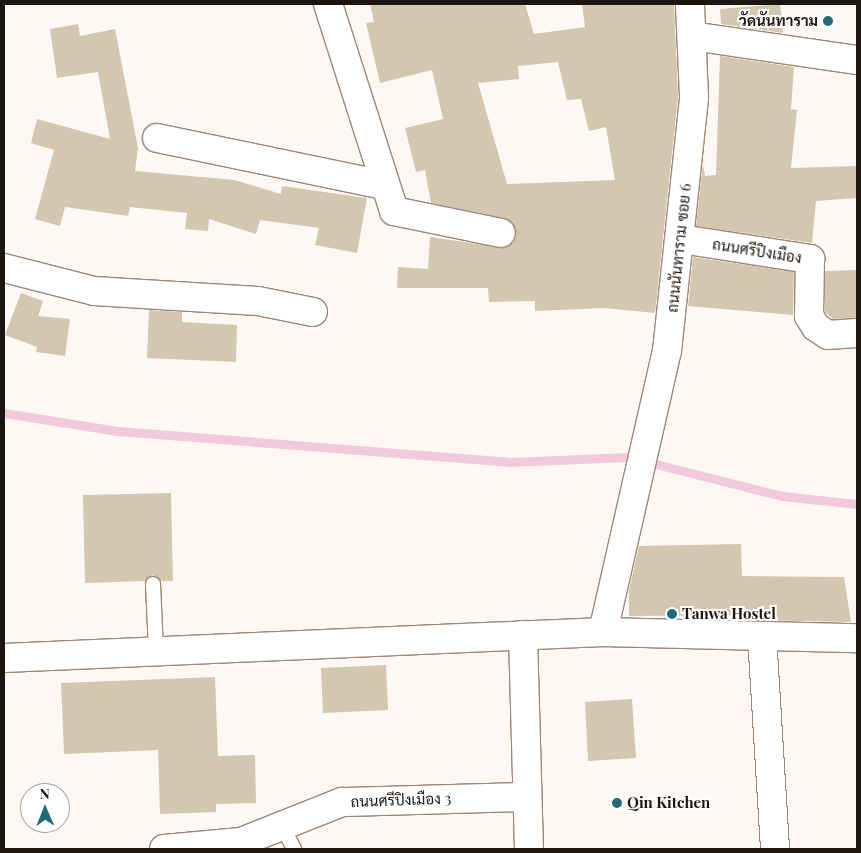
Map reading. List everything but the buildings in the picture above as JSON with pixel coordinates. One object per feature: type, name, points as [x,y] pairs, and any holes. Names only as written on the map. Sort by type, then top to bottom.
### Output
[{"type":"street","points":[[328,4],[383,185],[394,211],[500,234]]},
{"type":"street","name":"ถนนนันทาราม ซอย 6","points":[[603,632],[654,420],[681,239],[694,97],[690,4]]},
{"type":"street","points":[[692,36],[857,60]]},
{"type":"street","points":[[158,138],[383,185]]},
{"type":"street","name":"ถนนศรีปิงเมือง","points":[[681,239],[810,259],[809,316],[816,327],[828,335],[857,333]]},
{"type":"street","points":[[4,268],[94,291],[258,301],[313,312]]},
{"type":"street","points":[[4,658],[603,632],[857,638]]},
{"type":"street","points":[[523,634],[526,796],[529,849]]},
{"type":"street","points":[[762,636],[775,849]]},
{"type":"street","name":"ถนนศรีปิงเมือง 3","points":[[164,849],[288,838],[342,802],[526,796]]},
{"type":"lane","points":[[154,584],[156,651]]},
{"type":"waterway","points":[[4,413],[118,431],[509,462],[628,457],[782,496],[857,504]]},
{"type":"place","name":"วัดนันทาราม","points":[[828,21]]},
{"type":"place","name":"Tanwa Hostel","points":[[672,614]]},
{"type":"place","name":"Qin Kitchen","points":[[617,803]]}]
